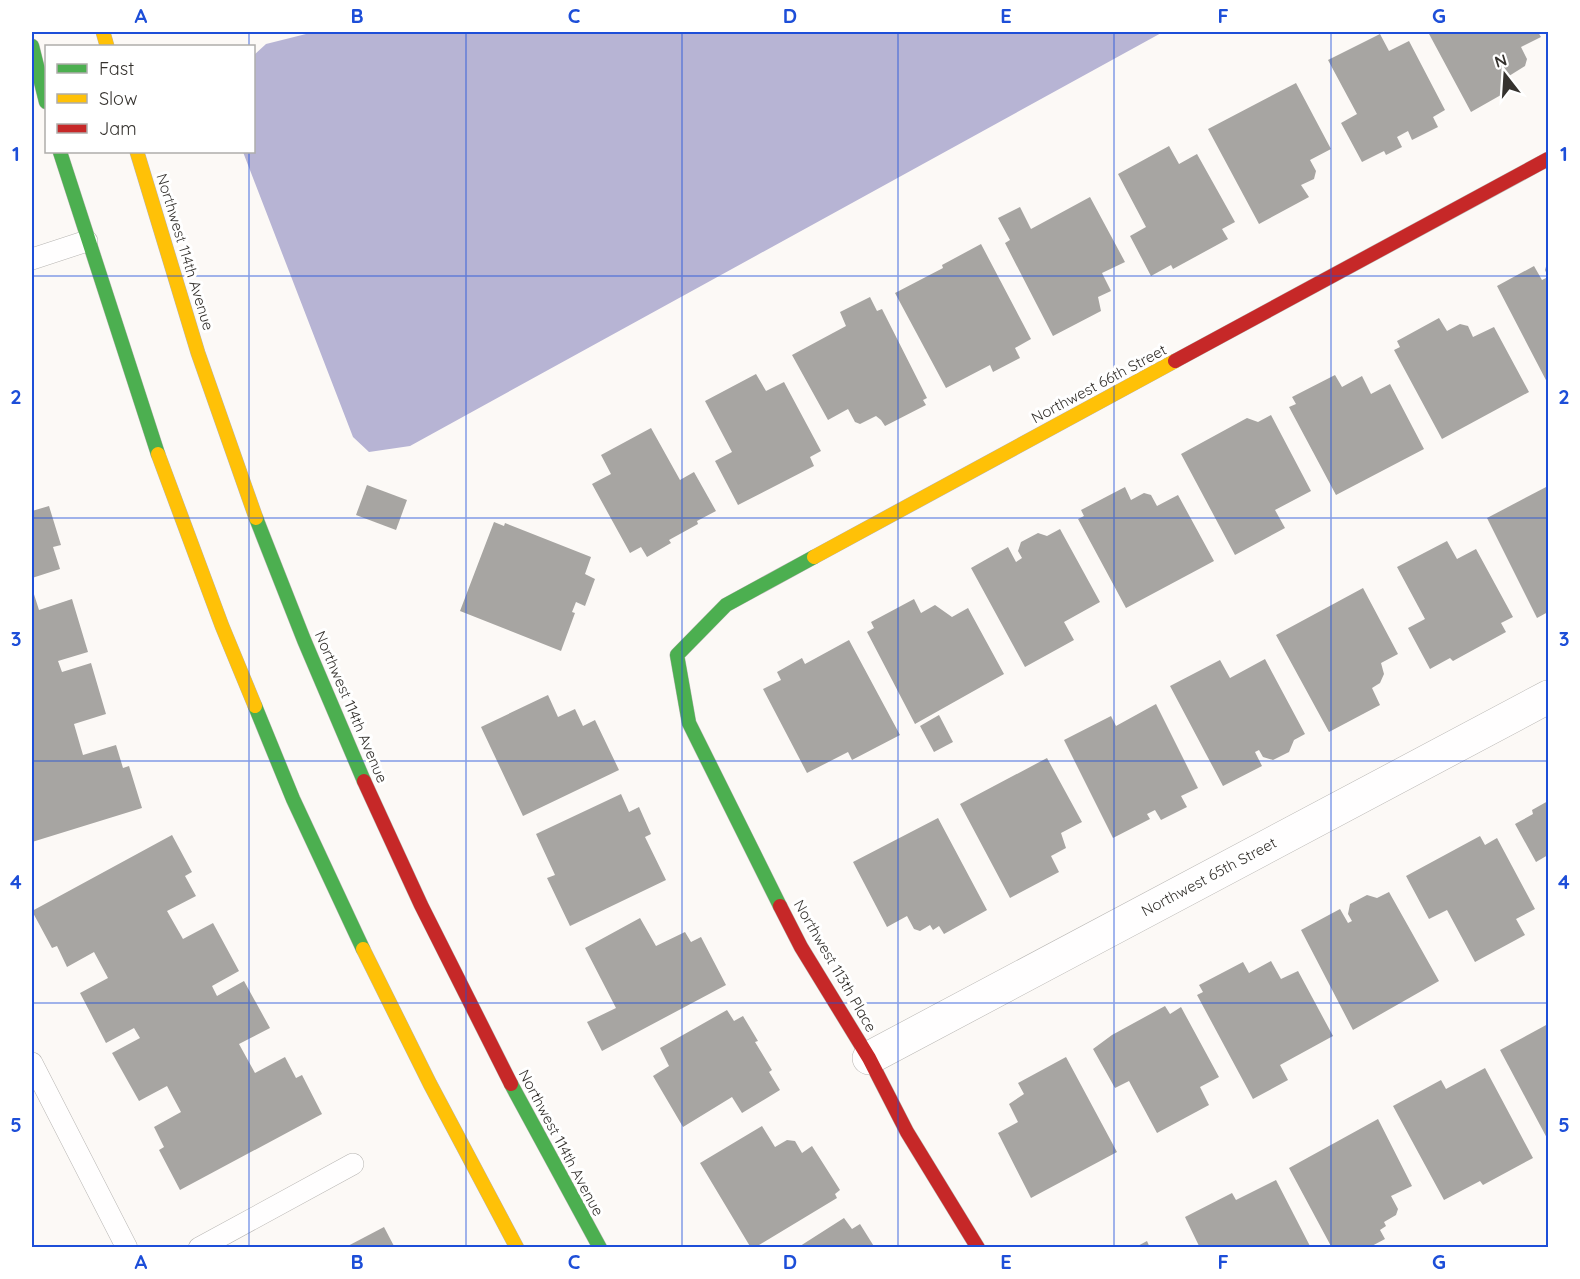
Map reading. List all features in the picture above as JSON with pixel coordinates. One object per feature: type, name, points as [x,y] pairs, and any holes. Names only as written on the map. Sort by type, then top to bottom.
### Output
[{"type":"street","points":[[32,46],[45,98]]},
{"type":"street","points":[[60,153],[147,423],[222,626],[293,799],[367,958],[430,1084],[517,1248]]},
{"type":"street","name":"Northwest 114th Avenue","points":[[136,153],[217,409],[268,549],[336,714],[467,1002],[558,1175],[600,1248]]},
{"type":"street","name":"Northwest 66th Street","points":[[677,655],[726,605],[1548,159]]},
{"type":"street","name":"Northwest 113th Place","points":[[677,655],[689,723],[801,947],[869,1058],[907,1132],[978,1248]]},
{"type":"street","name":"Northwest 65th Street","points":[[869,1058],[1548,697]]},
{"type":"lane","points":[[32,260],[87,241]]},
{"type":"lane","points":[[32,1063],[127,1248]]},
{"type":"lane","points":[[199,1248],[353,1164]]},
{"type":"shaded area","points":[[314,32],[1163,32],[410,446],[369,452],[353,437],[243,153],[255,153],[255,54],[266,44]]},
{"type":"building","points":[[1428,32],[1538,32],[1541,37],[1521,47],[1527,59],[1525,66],[1509,76],[1515,87],[1471,112]]},
{"type":"building","points":[[1380,34],[1389,51],[1409,41],[1445,110],[1433,117],[1438,127],[1412,140],[1408,131],[1397,137],[1402,147],[1386,155],[1384,151],[1362,162],[1341,123],[1357,114],[1328,60]]},
{"type":"building","points":[[1296,83],[1331,149],[1310,160],[1316,171],[1314,179],[1301,185],[1309,197],[1259,224],[1208,129]]},
{"type":"building","points":[[1169,146],[1179,164],[1197,154],[1235,222],[1222,229],[1228,239],[1173,269],[1171,265],[1151,276],[1130,236],[1146,227],[1118,174]]},
{"type":"building","points":[[1090,197],[1125,262],[1102,273],[1111,291],[1098,297],[1101,311],[1053,336],[1005,243],[1010,240],[998,218],[1020,207],[1031,229]]},
{"type":"building","points":[[981,244],[1031,339],[1015,348],[1020,358],[993,372],[990,365],[946,388],[895,293],[943,268],[942,265]]},
{"type":"building","points":[[1548,260],[1548,277],[1545,270]]},
{"type":"building","points":[[1534,266],[1542,280],[1548,277],[1548,384],[1497,286]]},
{"type":"building","points":[[870,297],[877,311],[882,309],[927,398],[923,400],[926,405],[885,426],[876,416],[860,424],[855,422],[848,409],[828,420],[792,355],[846,326],[840,312]]},
{"type":"building","points":[[1439,318],[1447,331],[1460,324],[1468,326],[1473,337],[1494,327],[1529,392],[1442,439],[1394,350],[1400,347],[1397,341]]},
{"type":"building","points":[[756,374],[766,391],[784,382],[821,451],[810,457],[814,466],[738,505],[715,461],[732,452],[705,401]]},
{"type":"building","points":[[1335,375],[1342,387],[1362,376],[1371,394],[1390,384],[1424,449],[1336,495],[1289,407],[1296,404],[1292,397]]},
{"type":"building","points":[[1271,415],[1311,491],[1275,510],[1285,528],[1235,555],[1181,454],[1247,418],[1258,422]]},
{"type":"building","points":[[651,428],[680,480],[694,472],[716,511],[697,521],[698,524],[669,540],[671,543],[647,557],[641,547],[630,553],[592,484],[611,474],[601,455]]},
{"type":"building","points":[[367,485],[407,500],[396,530],[356,515]]},
{"type":"building","points":[[1548,486],[1548,612],[1537,618],[1487,518]]},
{"type":"building","points":[[1125,487],[1131,500],[1144,493],[1151,495],[1157,506],[1178,495],[1214,561],[1126,608],[1078,519],[1084,516],[1081,510]]},
{"type":"building","points":[[49,506],[61,545],[53,547],[60,569],[32,578],[32,511]]},
{"type":"building","points":[[494,522],[504,526],[505,523],[591,557],[585,574],[595,579],[585,606],[576,602],[572,612],[575,613],[561,651],[460,611]]},
{"type":"building","points":[[1060,529],[1100,602],[1064,622],[1074,640],[1025,667],[971,568],[1008,547],[1016,562],[1022,558],[1018,551],[1021,542],[1038,533],[1047,536]]},
{"type":"building","points":[[1447,541],[1457,559],[1476,549],[1513,617],[1501,623],[1506,632],[1453,661],[1450,658],[1430,669],[1408,628],[1425,619],[1397,567]]},
{"type":"building","points":[[32,588],[39,610],[72,599],[88,652],[58,661],[62,672],[91,663],[106,714],[74,724],[83,755],[116,745],[123,768],[129,766],[142,808],[32,842]]},
{"type":"building","points":[[1363,588],[1398,654],[1381,663],[1384,674],[1380,683],[1372,688],[1380,705],[1329,732],[1276,635]]},
{"type":"building","points":[[914,599],[921,613],[935,605],[952,617],[968,608],[1004,674],[915,724],[867,632],[874,628],[871,622]]},
{"type":"building","points":[[849,640],[900,735],[852,760],[848,752],[807,773],[763,689],[781,680],[777,672],[802,658],[805,664]]},
{"type":"building","points":[[1265,659],[1305,734],[1294,740],[1289,752],[1273,760],[1263,757],[1259,750],[1255,752],[1262,766],[1223,786],[1170,686],[1220,660],[1230,678]]},
{"type":"building","points":[[548,695],[558,717],[575,709],[583,726],[595,720],[619,770],[523,816],[481,727]]},
{"type":"building","points":[[1156,704],[1198,788],[1181,796],[1187,807],[1161,820],[1155,810],[1147,814],[1150,819],[1113,838],[1064,740],[1111,716],[1116,726]]},
{"type":"building","points":[[939,715],[953,742],[934,752],[920,726]]},
{"type":"building","points":[[1047,758],[1082,822],[1061,833],[1066,848],[1051,856],[1059,872],[1010,898],[960,804]]},
{"type":"building","points":[[621,794],[629,812],[639,807],[651,834],[645,837],[666,880],[570,926],[547,878],[555,875],[536,834]]},
{"type":"building","points":[[1548,801],[1548,855],[1536,862],[1515,824],[1533,814],[1532,810]]},
{"type":"building","points":[[938,818],[987,910],[944,934],[939,926],[933,930],[930,925],[920,931],[914,929],[907,916],[887,927],[853,862]]},
{"type":"building","points":[[172,835],[192,872],[185,876],[196,896],[167,911],[183,939],[213,923],[239,971],[212,986],[217,996],[244,981],[270,1028],[239,1044],[255,1073],[285,1057],[296,1078],[302,1075],[322,1114],[180,1190],[159,1150],[164,1147],[154,1127],[181,1112],[167,1086],[139,1101],[112,1053],[140,1038],[134,1028],[106,1043],[80,993],[108,978],[94,952],[67,967],[57,946],[52,948],[32,911]]},
{"type":"building","points":[[1480,836],[1485,845],[1497,838],[1535,909],[1516,919],[1525,935],[1475,962],[1447,910],[1429,919],[1406,876]]},
{"type":"building","points":[[1389,892],[1439,981],[1353,1030],[1301,930],[1340,909],[1348,923],[1352,921],[1348,914],[1350,904],[1367,895],[1377,898]]},
{"type":"building","points":[[640,918],[656,946],[685,932],[691,942],[701,937],[726,985],[602,1051],[587,1022],[616,1008],[585,948]]},
{"type":"building","points":[[1271,961],[1281,979],[1298,971],[1333,1036],[1280,1065],[1288,1080],[1253,1099],[1197,995],[1203,992],[1199,985],[1243,962],[1249,973]]},
{"type":"building","points":[[1165,1006],[1170,1014],[1181,1007],[1219,1077],[1200,1087],[1209,1105],[1157,1133],[1129,1081],[1115,1088],[1093,1049],[1112,1035]]},
{"type":"building","points":[[727,1010],[734,1021],[743,1016],[758,1041],[755,1042],[772,1070],[769,1072],[780,1090],[742,1113],[732,1097],[683,1127],[653,1076],[669,1066],[660,1048]]},
{"type":"building","points":[[1548,1024],[1548,1140],[1500,1050]]},
{"type":"building","points":[[1066,1057],[1117,1152],[1031,1198],[998,1133],[1018,1122],[1009,1104],[1024,1094],[1018,1083]]},
{"type":"building","points":[[1485,1068],[1533,1158],[1483,1185],[1480,1181],[1444,1200],[1393,1106],[1441,1080],[1446,1089]]},
{"type":"building","points":[[1378,1119],[1412,1186],[1391,1196],[1398,1209],[1396,1215],[1384,1222],[1386,1226],[1380,1230],[1385,1239],[1368,1248],[1332,1248],[1289,1168]]},
{"type":"building","points":[[762,1126],[775,1147],[787,1140],[795,1141],[802,1153],[812,1146],[840,1190],[835,1194],[837,1198],[751,1248],[700,1163]]},
{"type":"building","points":[[1276,1180],[1311,1248],[1200,1248],[1185,1217],[1232,1193],[1236,1200]]},
{"type":"building","points":[[844,1218],[852,1229],[860,1224],[875,1248],[797,1248]]},
{"type":"building","points":[[384,1227],[395,1248],[344,1248]]},
{"type":"building","points":[[1147,1241],[1150,1248],[1134,1248]]},
{"type":"traffic: fast","points":[[32,46],[45,98]]},
{"type":"traffic: fast","points":[[60,153],[158,454]]},
{"type":"traffic: fast","points":[[256,518],[304,640],[364,781]]},
{"type":"traffic: fast","points":[[780,906],[689,723],[677,655],[726,605],[814,557]]},
{"type":"traffic: fast","points":[[255,706],[293,799],[363,949]]},
{"type":"traffic: fast","points":[[511,1084],[600,1248]]},
{"type":"traffic: slow","points":[[103,32],[107,45]]},
{"type":"traffic: slow","points":[[137,153],[198,353],[256,518]]},
{"type":"traffic: slow","points":[[814,557],[1175,361]]},
{"type":"traffic: slow","points":[[158,454],[222,626],[255,706]]},
{"type":"traffic: slow","points":[[363,949],[430,1084],[517,1248]]},
{"type":"traffic: jam","points":[[1175,361],[1548,159]]},
{"type":"traffic: jam","points":[[364,781],[421,905],[511,1084]]},
{"type":"traffic: jam","points":[[780,906],[801,947],[869,1058],[907,1132],[978,1248]]}]
